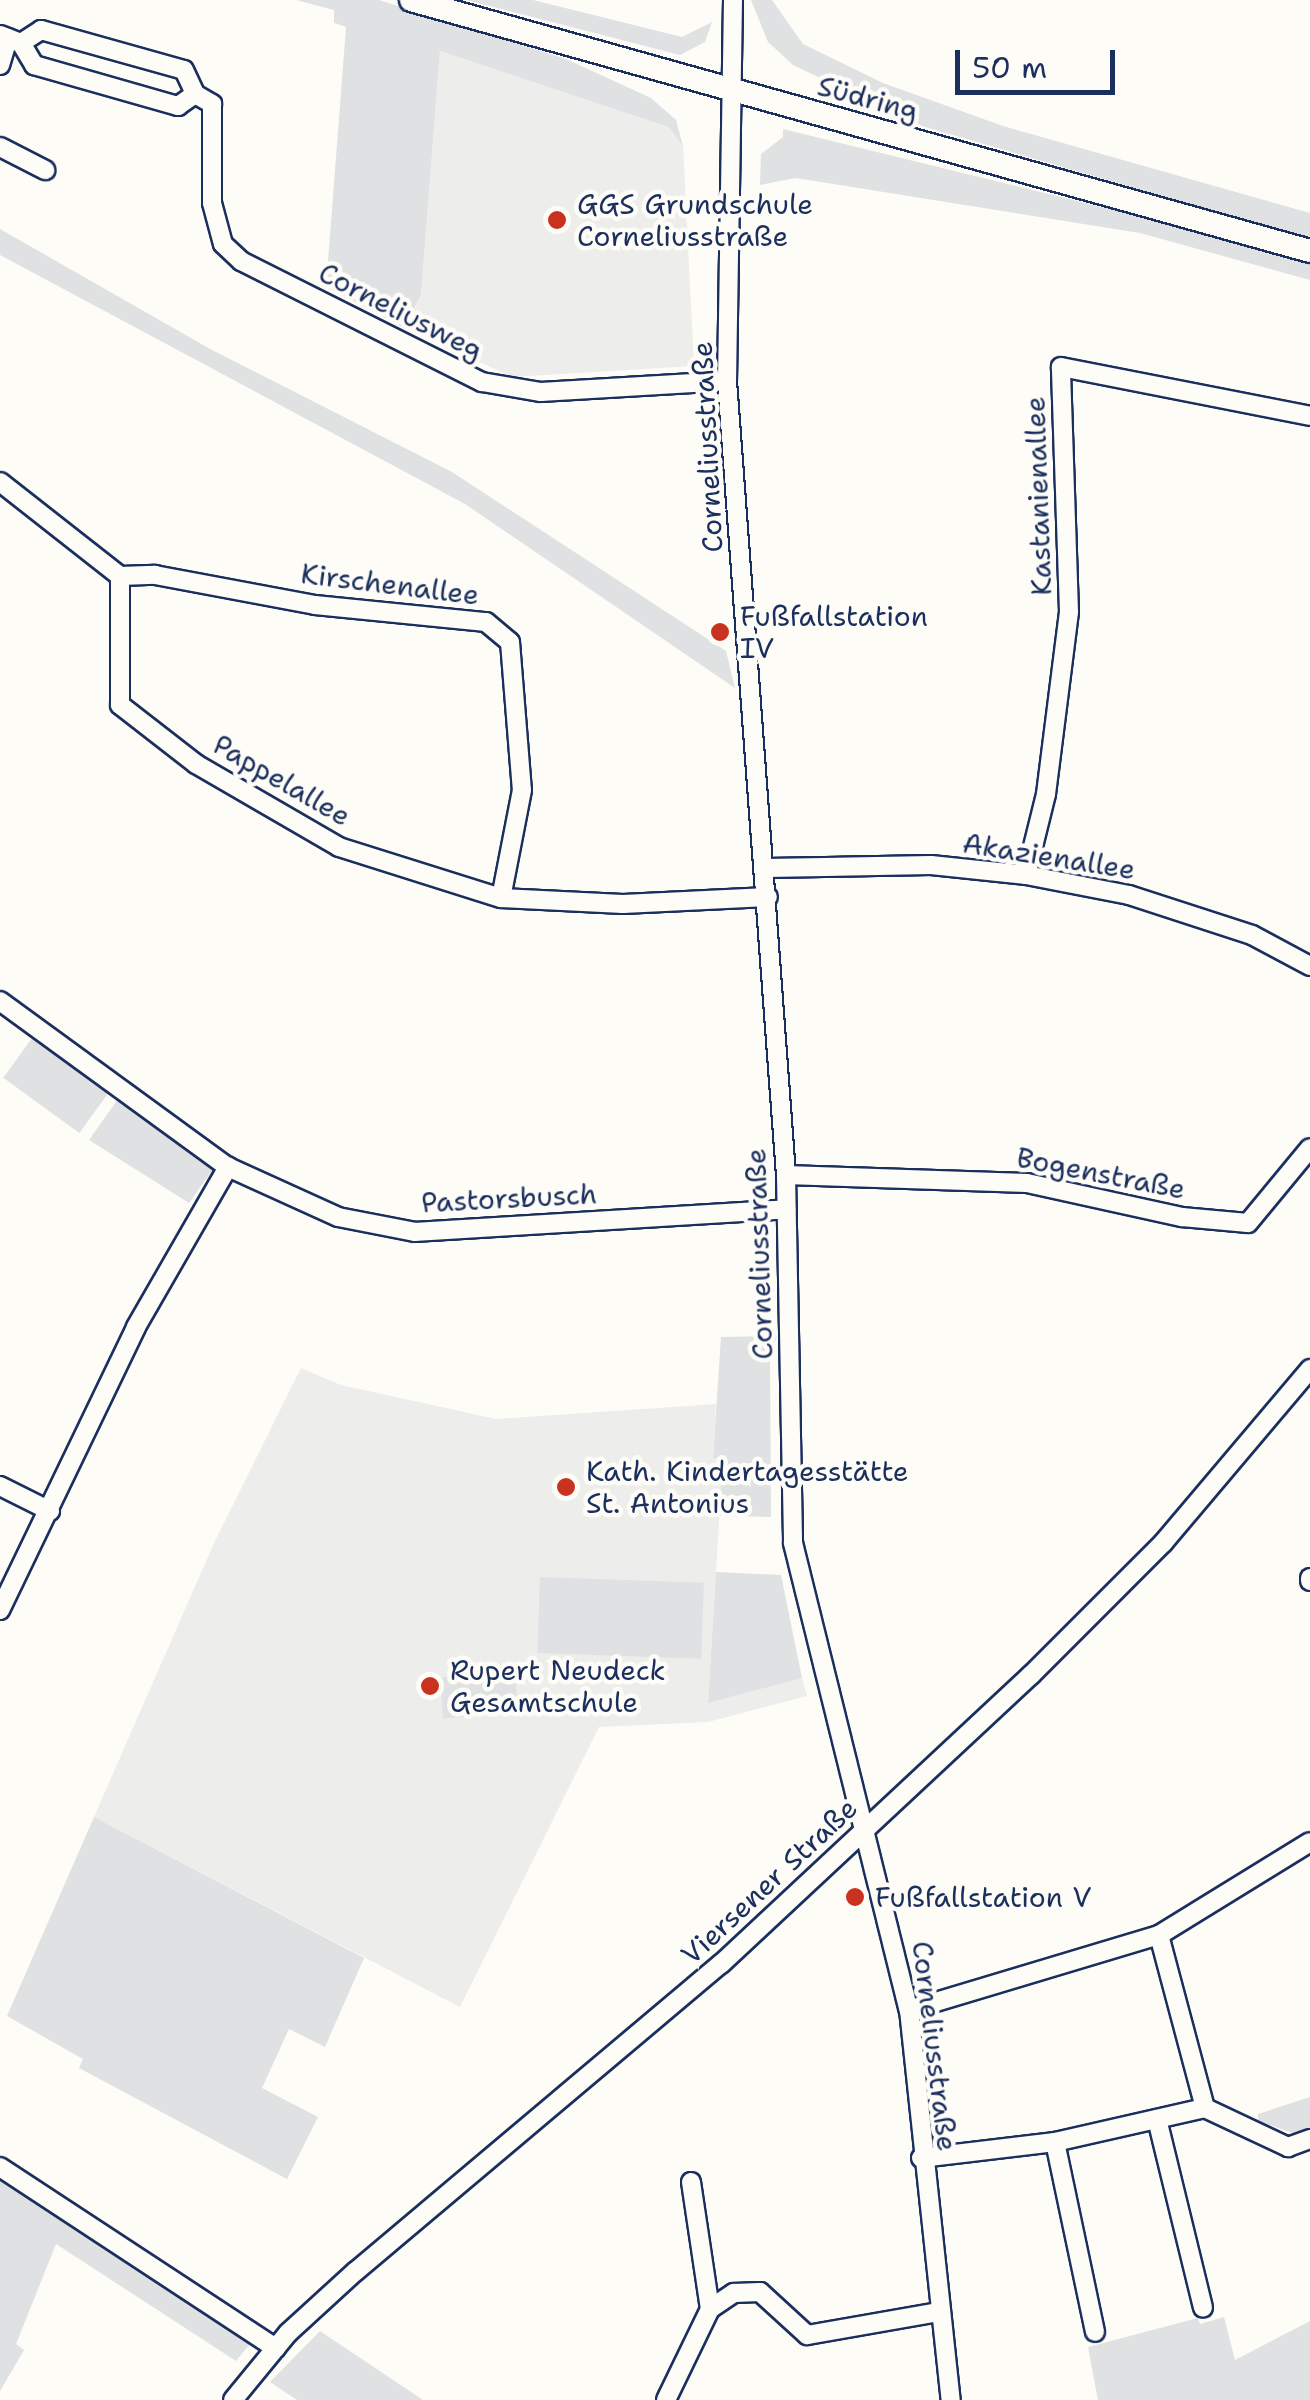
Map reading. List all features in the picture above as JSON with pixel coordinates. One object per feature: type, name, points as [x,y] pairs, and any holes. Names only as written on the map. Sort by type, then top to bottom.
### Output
[{"type":"main road","name":"Südring","points":[[411,0],[729,92],[1310,251]]},
{"type":"street","name":"Corneliusstraße","points":[[734,0],[729,92],[728,381],[786,1175],[794,1542],[908,2010],[951,2400]]},
{"type":"street","name":"Corneliusweg","points":[[10,39],[41,30],[184,70],[195,94],[212,104],[215,228],[241,261],[482,382],[541,392],[728,381]]},
{"type":"street","points":[[0,64],[10,39],[34,65],[178,106],[195,94]]},
{"type":"street","points":[[0,147],[45,170]]},
{"type":"street","name":"Kastanienallee","points":[[1026,874],[1046,794],[1069,612],[1061,367],[1310,416]]},
{"type":"street","points":[[0,482],[120,576]]},
{"type":"street","name":"Kirschenallee","points":[[120,576],[155,575],[316,605],[486,622],[510,642],[522,790],[501,898]]},
{"type":"street","name":"Pappelallee","points":[[120,576],[120,705],[196,764],[339,847],[501,898],[623,904],[768,897]]},
{"type":"street","name":"Akazienallee","points":[[766,868],[931,865],[1026,874],[1129,895],[1252,935],[1310,966]]},
{"type":"street","name":"Pastorsbusch","points":[[0,1001],[228,1166],[338,1217],[415,1232],[786,1210]]},
{"type":"street","name":"Bogenstraße","points":[[786,1175],[1026,1183],[1182,1217],[1248,1222],[1310,1148]]},
{"type":"street","points":[[0,1610],[136,1326],[228,1166]]},
{"type":"street","name":"Viersener Straße","points":[[233,2400],[276,2348],[356,2271],[721,1964],[866,1828],[1163,1543],[1310,1369]]},
{"type":"street","points":[[0,1486],[50,1511]]},
{"type":"street","points":[[908,2010],[1158,1935],[1310,1842]]},
{"type":"street","points":[[1158,1935],[1205,2108]]},
{"type":"street","points":[[922,2158],[1054,2142],[1205,2108],[1288,2147],[1310,2139]]},
{"type":"street","points":[[1157,2119],[1203,2307]]},
{"type":"street","points":[[1054,2142],[1096,2332]]},
{"type":"street","points":[[0,2167],[276,2348]]},
{"type":"street","points":[[691,2182],[710,2309]]},
{"type":"street","points":[[666,2400],[710,2309],[734,2293],[760,2292],[806,2335],[940,2312]]},
{"type":"shaded area","points":[[296,0],[379,0],[566,59],[651,98],[676,120],[683,146],[669,127],[440,51],[421,295],[404,328],[326,287],[346,27],[334,23],[334,10]]},
{"type":"shaded area","points":[[466,0],[533,0],[682,37],[712,22],[705,42],[680,55]]},
{"type":"shaded area","points":[[751,0],[772,0],[803,44],[883,83],[1003,126],[1310,213],[1310,239],[922,126],[793,65],[768,42]]},
{"type":"shaded area","name":"GGS Grundschule Corneliusstraße","points":[[440,51],[669,126],[683,146],[694,366],[512,377],[405,328],[421,295]]},
{"type":"shaded area","points":[[783,129],[1221,236],[1310,262],[1310,280],[1140,233],[796,178],[760,185],[761,154],[783,137]]},
{"type":"shaded area","points":[[0,229],[212,350],[452,472],[726,651],[735,688],[465,504],[0,255]]},
{"type":"shaded area","points":[[35,1034],[111,1089],[79,1133],[3,1078]]},
{"type":"shaded area","points":[[120,1096],[211,1161],[214,1168],[189,1203],[89,1140]]},
{"type":"shaded area","points":[[777,1336],[770,1355],[771,1517],[719,1516],[723,1459],[713,1458],[721,1337]]},
{"type":"shaded area","name":"Rupert Neudeck Gesamtschule","points":[[301,1368],[341,1385],[496,1419],[716,1404],[713,1457],[723,1458],[708,1702],[802,1678],[807,1696],[708,1722],[599,1727],[460,2007],[94,1817],[214,1543]]},
{"type":"shaded area","points":[[716,1572],[781,1575],[802,1678],[708,1703]]},
{"type":"shaded area","points":[[540,1577],[704,1583],[701,1659],[537,1653]]},
{"type":"shaded area","points":[[515,1672],[518,1713],[443,1718],[440,1677]]},
{"type":"shaded area","points":[[94,1817],[364,1958],[325,2047],[289,2029],[262,2088],[318,2117],[287,2179],[79,2068],[83,2059],[7,2016]]},
{"type":"shaded area","points":[[1310,2097],[1310,2128],[1293,2133],[1258,2121],[1258,2114]]},
{"type":"shaded area","points":[[0,2181],[250,2344],[236,2361],[56,2244],[16,2344],[24,2350],[0,2391]]},
{"type":"shaded area","points":[[1224,2317],[1235,2360],[1310,2321],[1310,2400],[1098,2400],[1088,2347],[1198,2318],[1200,2324]]},
{"type":"shaded area","points":[[320,2331],[423,2400],[297,2400],[270,2382]]},
{"type":"place","name":"GGS Grundschule Corneliusstraße","points":[[557,220]]},
{"type":"place","name":"Fußfallstation IV","points":[[720,632]]},
{"type":"place","name":"Kath. Kindertagesstätte St. Antonius","points":[[566,1487]]},
{"type":"place","name":"Rupert Neudeck Gesamtschule","points":[[430,1686]]},
{"type":"place","name":"Fußfallstation V","points":[[855,1897]]}]
